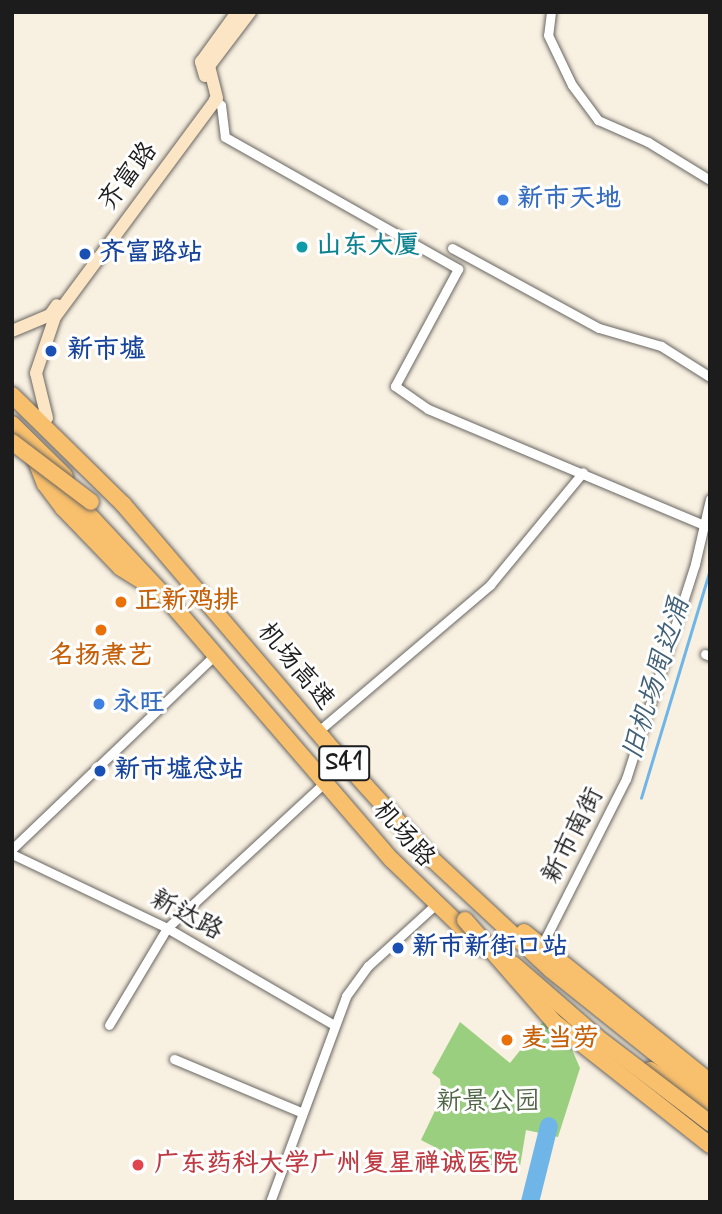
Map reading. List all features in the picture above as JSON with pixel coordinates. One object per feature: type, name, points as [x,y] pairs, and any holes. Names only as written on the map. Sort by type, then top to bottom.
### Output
[{"type":"highway","name":"机场路","points":[[12,391],[47,418],[168,546],[322,728],[432,849],[541,947],[710,1082]]},
{"type":"highway","name":"机场高速","points":[[12,391],[150,534],[327,743],[432,859],[551,970],[710,1097]]},
{"type":"highway","name":"机场高速","points":[[12,424],[91,502],[354,805],[465,920],[597,1037],[710,1123]]},
{"type":"highway","name":"机场路","points":[[12,435],[34,456],[45,484],[63,508],[121,568],[162,593],[323,783],[435,905],[520,981],[593,1037]]},
{"type":"highway","points":[[12,442],[91,502]]},
{"type":"highway","points":[[465,920],[554,1022],[710,1145]]},
{"type":"highway","points":[[593,1037],[710,1109]]},
{"type":"main road","points":[[214,99],[201,62],[237,12]]},
{"type":"main road","points":[[214,99],[209,66],[250,12]]},
{"type":"main road","name":"齐富路","points":[[12,331],[50,315],[214,99]]},
{"type":"main road","name":"齐富路","points":[[47,418],[36,373],[55,317],[214,99]]},
{"type":"main road","name":"机场路","points":[[593,1037],[710,1135]]},
{"type":"street","points":[[551,12],[548,35],[572,85],[598,120],[648,142],[710,180]]},
{"type":"street","points":[[214,99],[225,137],[458,269],[395,387],[429,409],[583,472],[706,531]]},
{"type":"street","points":[[452,248],[599,328],[661,346],[710,377]]},
{"type":"street","points":[[322,728],[490,585],[583,472]]},
{"type":"street","name":"新市南街","points":[[541,947],[626,779],[706,531],[710,499]]},
{"type":"street","points":[[12,852],[215,655]]},
{"type":"street","points":[[109,1025],[167,928],[323,783]]},
{"type":"street","name":"新达路","points":[[12,852],[167,928],[334,1025]]},
{"type":"street","points":[[271,1202],[334,1025],[355,981],[435,905]]},
{"type":"street","points":[[174,1059],[301,1112]]},
{"type":"green space","name":"新景公园","points":[[554,1008],[580,1068],[558,1137],[526,1130],[519,1172],[505,1172],[475,1156],[454,1157],[421,1140],[442,1096],[440,1079],[432,1073],[460,1022],[510,1063]]},
{"type":"waterway","name":"旧机场周边涌","points":[[641,798],[710,570]]},
{"type":"waterway","points":[[530,1202],[549,1126]]},
{"type":"place","name":"新市天地","points":[[503,200]]},
{"type":"place","name":"山东大厦","points":[[302,247]]},
{"type":"place","name":"齐富路站","points":[[85,254]]},
{"type":"place","name":"新市墟","points":[[51,351]]},
{"type":"place","name":"正新鸡排","points":[[121,602]]},
{"type":"place","name":"名扬煮艺","points":[[101,630]]},
{"type":"place","name":"永旺","points":[[99,704]]},
{"type":"place","name":"新市墟总站","points":[[100,771]]},
{"type":"place","name":"新市新街口站","points":[[398,948]]},
{"type":"place","name":"麦当劳","points":[[507,1040]]},
{"type":"place","name":"广东药科大学广州复星禅诚医院","points":[[138,1165]]}]
